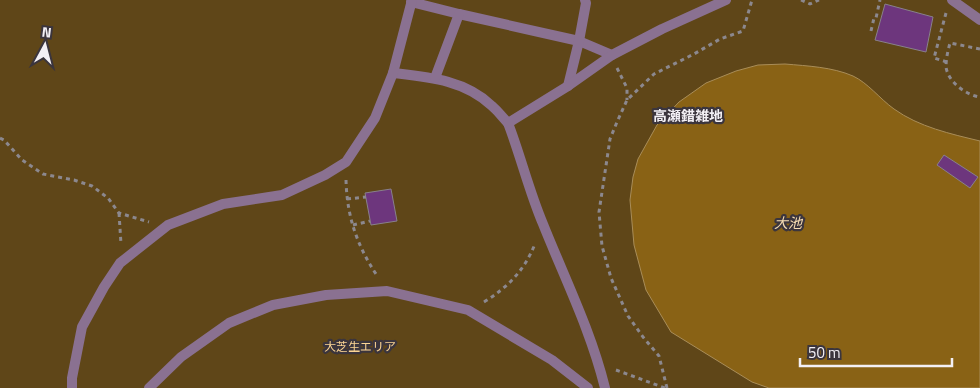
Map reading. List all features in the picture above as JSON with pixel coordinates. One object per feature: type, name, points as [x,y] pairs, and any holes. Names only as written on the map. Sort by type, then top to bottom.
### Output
[{"type":"street","points":[[568,86],[586,3],[585,0]]},
{"type":"street","points":[[508,123],[568,86],[612,55],[662,29],[726,0]]},
{"type":"street","points":[[72,388],[72,378],[82,327],[104,287],[120,263],[168,225],[222,204],[282,196],[325,175],[346,162],[375,118],[393,73],[411,1],[578,41],[612,55]]},
{"type":"street","points":[[950,4],[980,20]]},
{"type":"street","points":[[435,78],[460,14]]},
{"type":"street","points":[[393,73],[435,78],[470,90],[492,105],[508,123],[542,222],[587,329],[605,388]]},
{"type":"street","points":[[149,388],[181,357],[229,322],[273,305],[326,295],[387,291],[468,310],[552,360],[588,388]]},
{"type":"path","points":[[666,388],[659,356],[628,316],[611,278],[602,246],[599,212],[610,139],[628,100],[654,74],[720,39],[743,32],[752,0]]},
{"type":"path","points":[[801,0],[810,4],[818,0]]},
{"type":"path","points":[[871,31],[880,0]]},
{"type":"path","points":[[947,62],[934,58],[950,4]]},
{"type":"path","points":[[980,49],[950,43],[946,68],[957,85],[968,94],[980,97]]},
{"type":"path","points":[[612,55],[627,88],[628,100]]},
{"type":"path","points":[[0,138],[22,160],[43,174],[74,180],[92,186],[108,198],[119,213],[121,234],[120,263]]},
{"type":"path","points":[[346,162],[347,199],[356,238],[387,291]]},
{"type":"path","points":[[347,199],[366,197]]},
{"type":"path","points":[[119,213],[149,222],[168,225]]},
{"type":"path","points":[[353,225],[370,221]]},
{"type":"path","points":[[468,310],[498,294],[522,269],[538,239],[542,222]]},
{"type":"path","points":[[601,372],[615,370],[666,388]]},
{"type":"green space","name":"大芝生エリア","points":[[0,0],[980,0],[980,388],[0,388]]},
{"type":"water","name":"大池","points":[[785,64],[828,69],[853,76],[894,109],[914,121],[958,136],[980,141],[980,388],[769,388],[752,382],[671,332],[646,290],[634,245],[630,200],[638,159],[657,125],[679,102],[706,83],[736,71],[758,65]]},
{"type":"building","points":[[885,4],[933,17],[926,52],[875,40]]},
{"type":"building","points":[[944,155],[978,177],[970,188],[937,165]]},
{"type":"building","points":[[391,189],[397,221],[371,225],[365,193]]},
{"type":"district","name":"高瀬錯雑地","points":[[688,115]]}]
